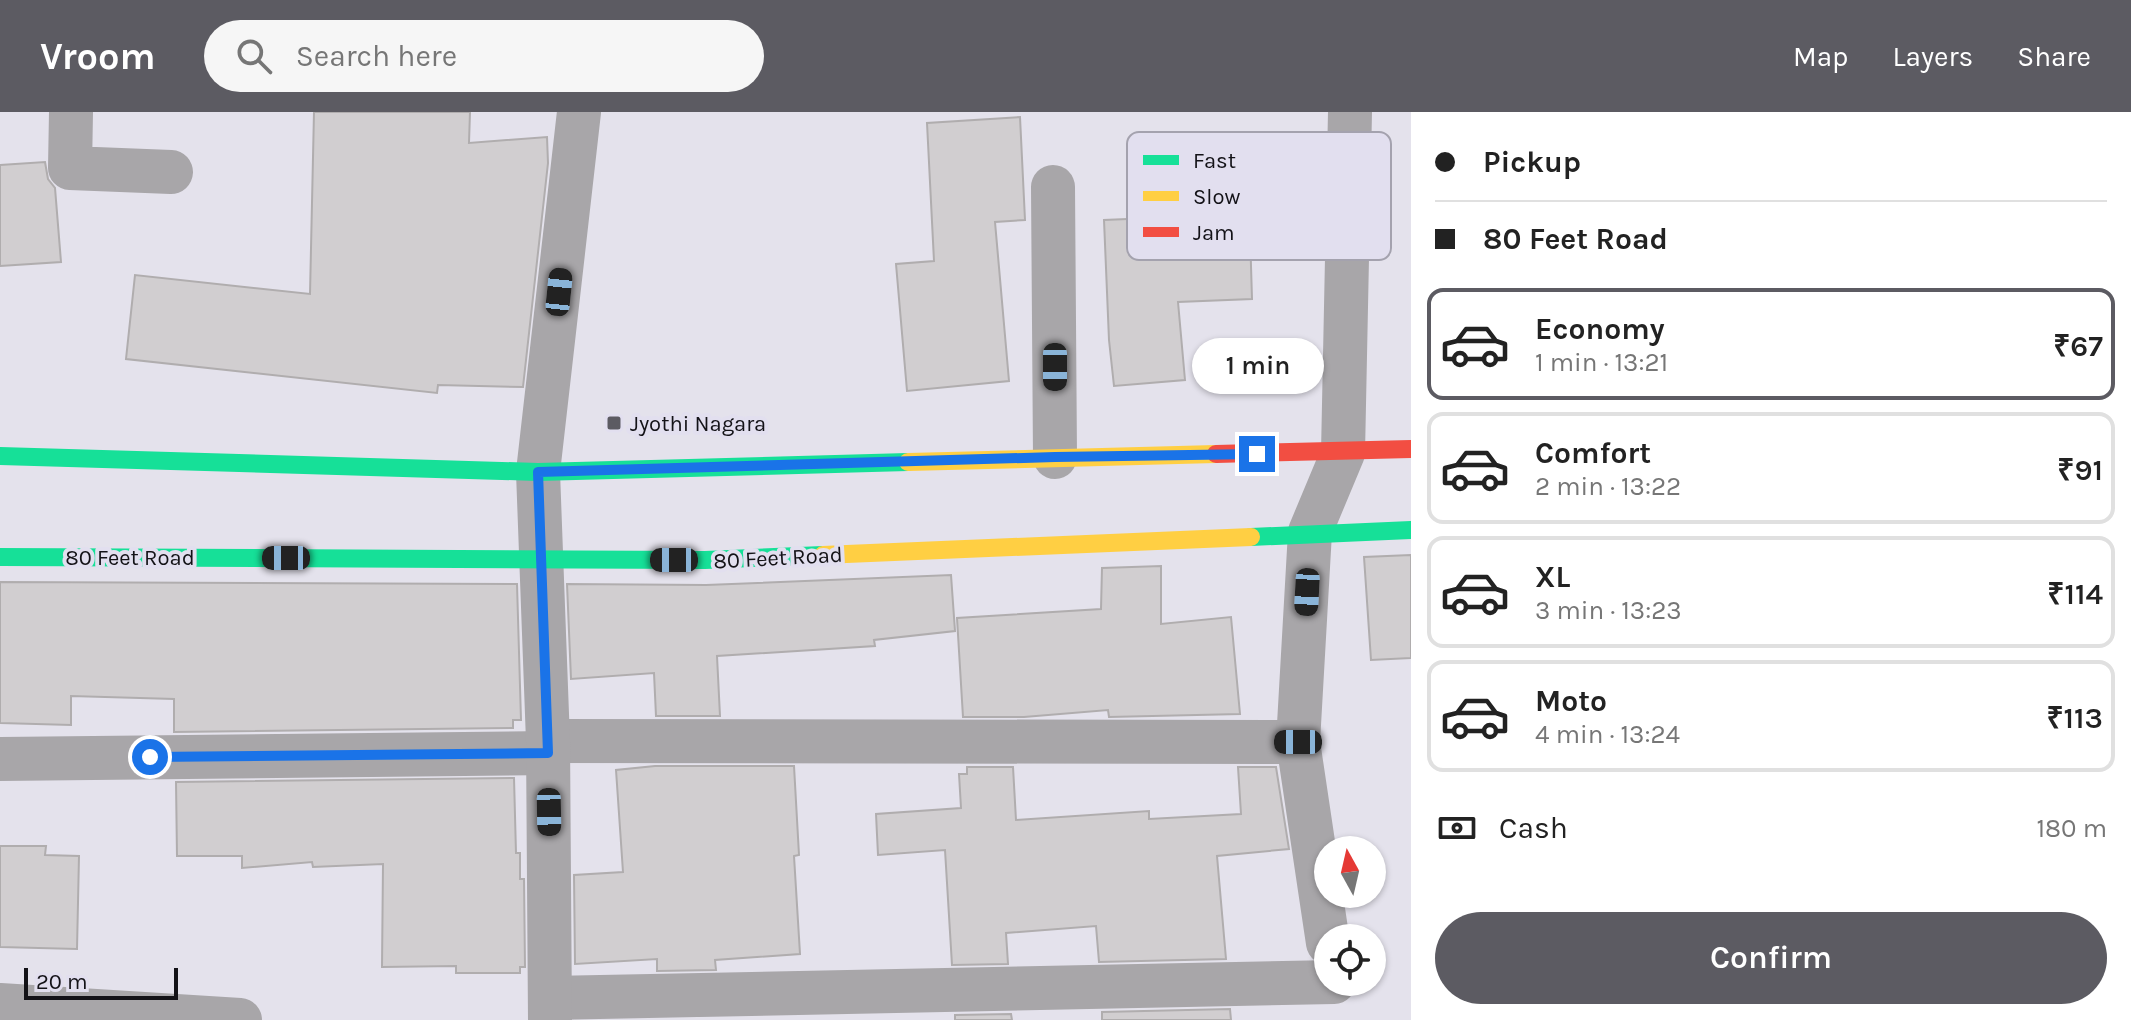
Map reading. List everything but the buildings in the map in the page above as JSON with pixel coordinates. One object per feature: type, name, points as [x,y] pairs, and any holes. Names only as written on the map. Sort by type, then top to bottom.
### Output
[{"type":"main road","points":[[0,456],[538,472],[1411,449]]},
{"type":"main road","name":"80 Feet Road","points":[[0,557],[705,560],[1411,530]]},
{"type":"street","points":[[71,112],[70,168],[171,172]]},
{"type":"street","points":[[579,112],[538,472],[548,747],[550,1009],[1314,983]]},
{"type":"street","points":[[1350,112],[1350,132]]},
{"type":"street","points":[[1053,187],[1055,457]]},
{"type":"street","points":[[1325,924],[1298,742],[1310,532],[1343,453],[1347,260]]},
{"type":"street","points":[[0,759],[548,747],[1298,742]]},
{"type":"street","points":[[1334,996],[1335,1020]]},
{"type":"street","points":[[0,1005],[240,1020]]},
{"type":"traffic: fast","points":[[0,456],[538,472],[908,462]]},
{"type":"traffic: fast","points":[[1251,537],[1411,530]]},
{"type":"traffic: fast","points":[[0,557],[705,560],[823,555]]},
{"type":"traffic: slow","points":[[908,462],[1216,454]]},
{"type":"traffic: slow","points":[[823,555],[1251,537]]},
{"type":"traffic: jam","points":[[1216,454],[1411,449]]},
{"type":"place","name":"Jyothi Nagara","points":[[614,423]]},
{"type":"route","points":[[150,757],[548,753],[538,472],[1257,454]]}]
